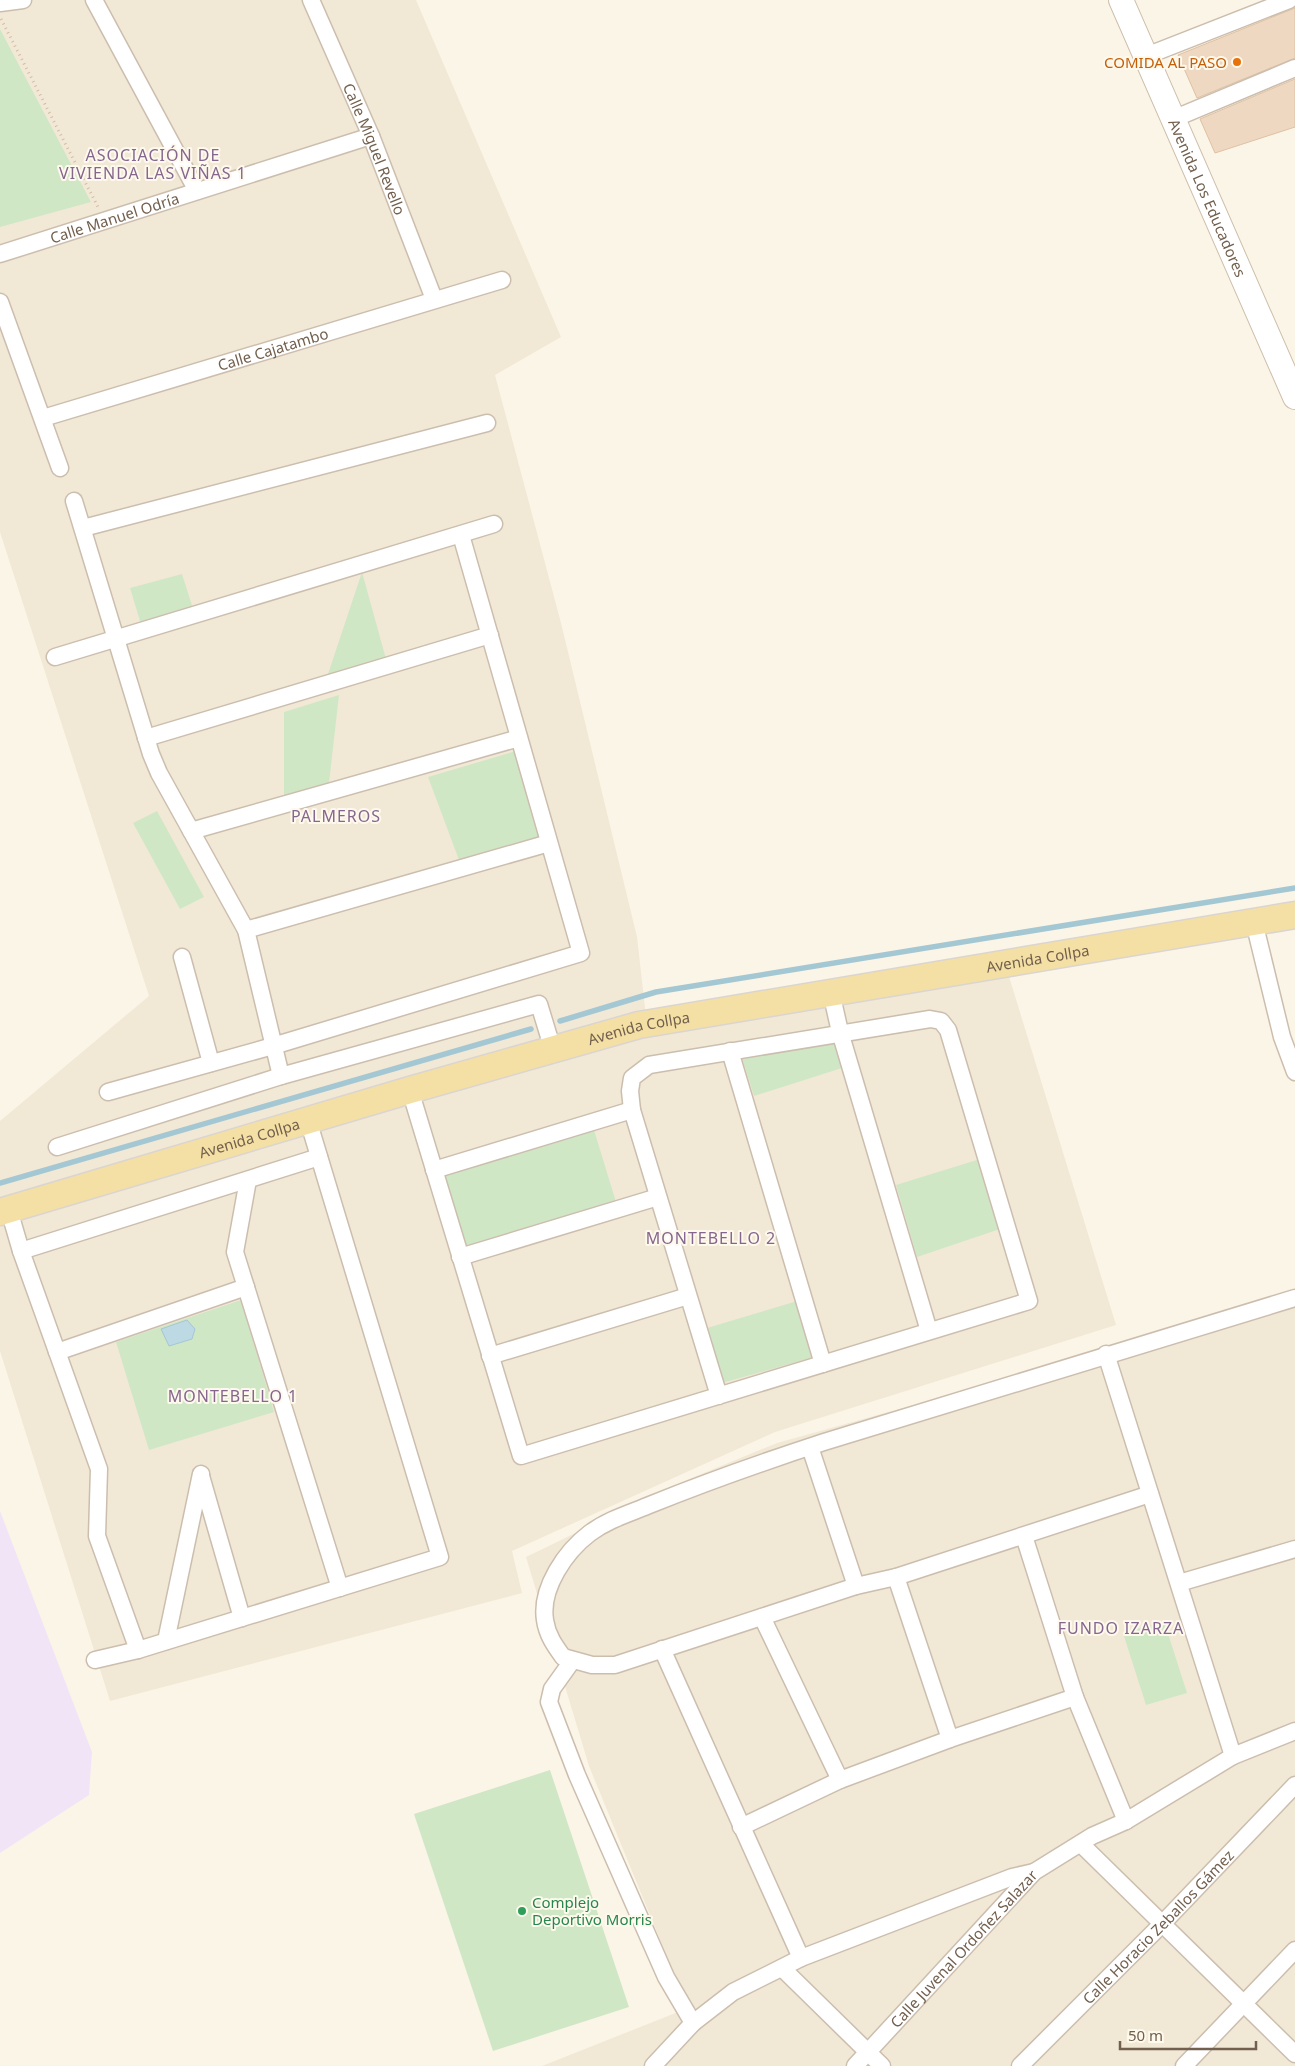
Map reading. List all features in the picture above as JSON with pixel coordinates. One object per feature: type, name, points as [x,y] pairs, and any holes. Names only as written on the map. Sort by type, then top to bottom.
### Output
[{"type":"main road","name":"Avenida Collpa","points":[[5,1211],[410,1090],[639,1025],[1295,915]]},
{"type":"street","points":[[0,4],[23,0]]},
{"type":"street","points":[[94,0],[197,191]]},
{"type":"street","name":"Calle Miguel Revello","points":[[311,0],[371,136],[434,299]]},
{"type":"street","name":"Avenida Los Educadores","points":[[1121,0],[1295,397]]},
{"type":"street","points":[[1146,56],[1289,0]]},
{"type":"street","points":[[1173,119],[1295,68]]},
{"type":"street","name":"Calle Manuel Odría","points":[[0,254],[371,136]]},
{"type":"street","name":"Calle Cajatambo","points":[[43,418],[502,280]]},
{"type":"street","points":[[0,302],[60,468]]},
{"type":"street","points":[[83,528],[488,423]]},
{"type":"street","points":[[74,501],[146,738],[159,773],[246,930],[273,1046],[282,1076]]},
{"type":"street","points":[[55,657],[494,524]]},
{"type":"street","points":[[108,1092],[273,1046],[581,953],[461,535]]},
{"type":"street","points":[[146,738],[490,635]]},
{"type":"street","points":[[191,831],[520,738]]},
{"type":"street","points":[[246,930],[549,843]]},
{"type":"street","points":[[1254,922],[1282,1036],[1295,1072]]},
{"type":"street","points":[[182,957],[211,1063]]},
{"type":"street","points":[[831,992],[840,1032],[929,1332]]},
{"type":"street","points":[[57,1147],[282,1076],[539,1004],[552,1050]]},
{"type":"street","points":[[410,1090],[521,1456],[719,1396],[1030,1301],[948,1030],[941,1021],[930,1019],[840,1032],[649,1065],[632,1078],[630,1091],[632,1110],[719,1396]]},
{"type":"street","points":[[730,1051],[823,1364]]},
{"type":"street","points":[[434,1170],[632,1110]]},
{"type":"street","points":[[95,1660],[138,1650],[440,1558],[308,1120]]},
{"type":"street","points":[[21,1250],[319,1158]]},
{"type":"street","points":[[248,1180],[235,1252],[340,1588]]},
{"type":"street","points":[[460,1257],[658,1197]]},
{"type":"street","points":[[5,1211],[21,1250],[99,1469],[97,1536],[138,1650]]},
{"type":"street","points":[[57,1352],[246,1287]]},
{"type":"street","points":[[490,1356],[688,1296]]},
{"type":"street","points":[[1150,1494],[896,1577],[856,1586],[662,1648],[615,1665],[592,1665],[563,1657],[551,1639],[544,1619],[546,1600],[556,1573],[577,1544],[604,1524],[619,1516],[757,1464],[1106,1354],[1295,1298]]},
{"type":"street","points":[[1106,1354],[1180,1583],[1233,1756]]},
{"type":"street","points":[[810,1447],[856,1586]]},
{"type":"street","points":[[166,1641],[201,1474],[242,1618]]},
{"type":"street","points":[[1024,1536],[1076,1697],[1126,1821]]},
{"type":"street","points":[[1180,1583],[1295,1550]]},
{"type":"street","points":[[896,1577],[950,1739]]},
{"type":"street","points":[[762,1617],[840,1780]]},
{"type":"street","points":[[662,1648],[741,1828],[801,1958]]},
{"type":"street","points":[[572,1661],[552,1689],[548,1702],[577,1775],[666,1977],[693,2023]]},
{"type":"street","points":[[741,1828],[840,1780],[950,1739],[1076,1697]]},
{"type":"street","name":"Calle Juvenal Ordoñez Salazar","points":[[855,2066],[1034,1872],[1092,1836],[1126,1821],[1233,1756],[1295,1731]]},
{"type":"street","name":"Calle Horacio Zeballos Gámez","points":[[1020,2066],[1162,1924],[1295,1785]]},
{"type":"street","points":[[1081,1844],[1295,2054]]},
{"type":"street","points":[[653,2066],[693,2023],[734,1992],[801,1958],[1012,1877],[1034,1872]]},
{"type":"street","points":[[1184,2066],[1295,1950]]},
{"type":"street","points":[[782,1968],[882,2066]]},
{"type":"path","points":[[0,16],[105,221]]},
{"type":"shaded area","points":[[0,0],[416,0],[561,337],[495,375],[561,623],[637,937],[648,1034],[1007,970],[1116,1325],[775,1432],[512,1551],[522,1593],[110,1701],[0,1351],[0,1121],[149,996],[0,532]]},
{"type":"shaded area","points":[[1295,1299],[1295,2066],[542,2066],[688,2008],[589,1766],[526,1557],[670,1487],[777,1443]]},
{"type":"shaded area","points":[[0,1511],[92,1752],[89,1795],[0,1853]]},
{"type":"green space","points":[[0,29],[91,202],[0,227]]},
{"type":"green space","points":[[362,572],[386,659],[327,677]]},
{"type":"green space","points":[[182,574],[195,615],[143,631],[130,588]]},
{"type":"green space","points":[[339,695],[329,783],[284,796],[284,712]]},
{"type":"green space","points":[[516,751],[540,839],[459,860],[428,777]]},
{"type":"green space","points":[[157,811],[204,897],[180,909],[133,823]]},
{"type":"green space","points":[[833,1042],[842,1068],[754,1096],[742,1058]]},
{"type":"green space","points":[[594,1130],[616,1202],[466,1247],[444,1176]]},
{"type":"green space","points":[[980,1159],[1000,1229],[917,1257],[896,1185]]},
{"type":"green space","points":[[241,1300],[274,1412],[149,1450],[116,1342]]},
{"type":"green space","points":[[797,1301],[814,1357],[722,1383],[707,1328]]},
{"type":"green space","points":[[1164,1621],[1187,1693],[1146,1705],[1123,1633]]},
{"type":"green space","name":"Complejo Deportivo Morris","points":[[550,1770],[629,2007],[493,2051],[414,1814]]},
{"type":"water","points":[[187,1320],[195,1329],[192,1339],[169,1346],[161,1329]]},
{"type":"building","points":[[1295,8],[1295,58],[1197,98],[1178,55]]},
{"type":"building","points":[[1295,79],[1295,127],[1215,153],[1200,119]]},
{"type":"waterway","points":[[560,1021],[656,992],[1295,888]]},
{"type":"waterway","points":[[0,1183],[531,1029]]},
{"type":"place","name":"COMIDA AL PASO","points":[[1237,62]]},
{"type":"place","name":"Complejo Deportivo Morris","points":[[522,1911]]},
{"type":"district","name":"ASOCIACIÓN DE VIVIENDA LAS VIÑAS 1","points":[[153,164]]},
{"type":"district","name":"PALMEROS","points":[[336,816]]},
{"type":"district","name":"MONTEBELLO 2","points":[[711,1238]]},
{"type":"district","name":"MONTEBELLO 1","points":[[233,1396]]},
{"type":"district","name":"FUNDO IZARZA","points":[[1121,1628]]}]
